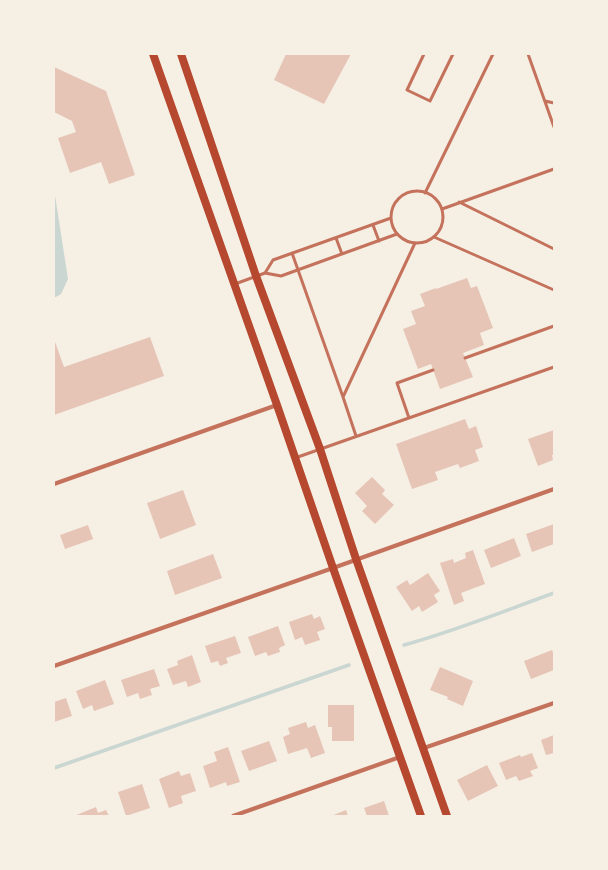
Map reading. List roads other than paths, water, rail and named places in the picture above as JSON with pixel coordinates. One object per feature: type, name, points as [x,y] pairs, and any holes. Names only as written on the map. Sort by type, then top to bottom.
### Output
[{"type":"main road","points":[[153,54],[421,816]]},
{"type":"main road","points":[[181,54],[256,276],[320,449],[356,559],[447,816]]},
{"type":"street","points":[[54,484],[277,405]]},
{"type":"street","points":[[54,666],[554,489]]},
{"type":"street","points":[[424,748],[554,703]]},
{"type":"street","points":[[233,816],[400,757]]},
{"type":"lane","points":[[424,54],[407,90],[430,101],[453,54]]},
{"type":"lane","points":[[426,193],[493,54]]},
{"type":"lane","points":[[528,54],[554,127]]},
{"type":"lane","points":[[545,101],[554,103]]},
{"type":"lane","points":[[442,209],[554,169]]},
{"type":"lane","points":[[419,191],[426,193],[437,200],[442,209],[443,219],[440,228],[434,236],[425,242],[415,243],[405,241],[397,234],[392,226],[391,218],[394,206],[400,198],[408,192],[419,191]]},
{"type":"lane","points":[[459,202],[554,249]]},
{"type":"lane","points":[[265,273],[273,260],[391,218]]},
{"type":"lane","points":[[373,225],[379,241]]},
{"type":"lane","points":[[235,284],[265,273],[281,276],[397,234]]},
{"type":"lane","points":[[434,236],[554,290]]},
{"type":"lane","points":[[336,238],[342,254]]},
{"type":"lane","points":[[343,397],[415,243]]},
{"type":"lane","points":[[292,253],[356,436]]},
{"type":"lane","points":[[466,358],[554,326]]},
{"type":"lane","points":[[295,458],[554,367]]},
{"type":"lane","points":[[409,418],[397,383],[433,370]]},
{"type":"waterway","points":[[404,645],[461,627],[554,593]]},
{"type":"waterway","points":[[54,768],[349,665]]}]
